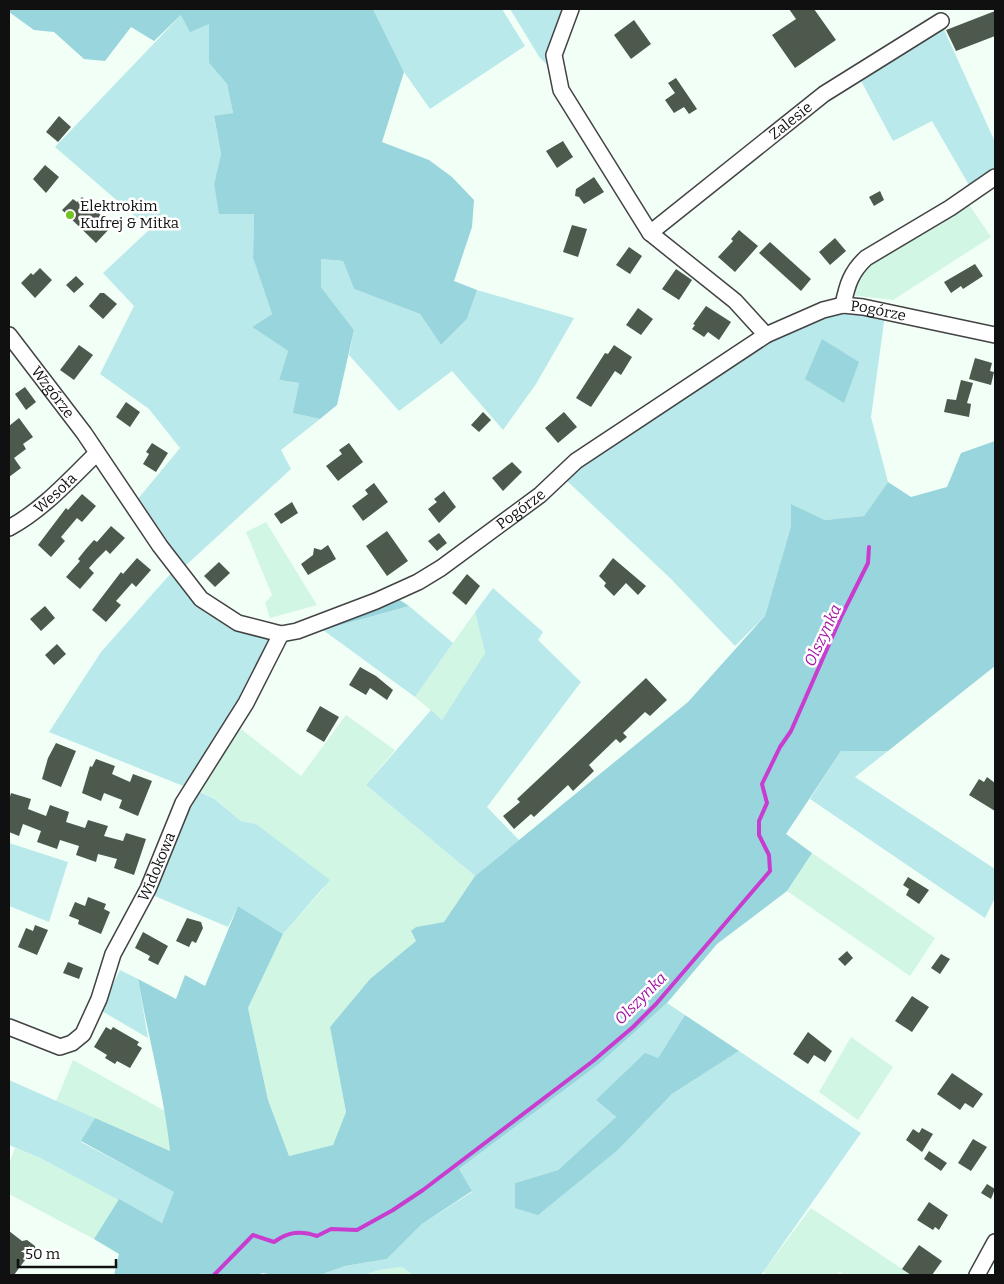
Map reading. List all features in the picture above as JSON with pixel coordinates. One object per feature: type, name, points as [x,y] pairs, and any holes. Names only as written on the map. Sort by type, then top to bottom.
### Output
[{"type":"street","points":[[571,9],[554,55],[561,90],[650,233],[735,301],[766,335]]},
{"type":"street","name":"Zalesie","points":[[650,233],[824,94],[941,21]]},
{"type":"street","points":[[843,305],[848,281],[855,269],[866,258],[950,208],[995,177]]},
{"type":"street","name":"Pogórze","points":[[97,452],[160,546],[201,599],[238,624],[282,634],[297,631],[376,601],[418,582],[540,495],[576,461],[766,335],[792,322],[843,305],[863,307],[995,334]]},
{"type":"street","name":"Wzgórze","points":[[9,335],[97,452]]},
{"type":"street","name":"Wesoła","points":[[9,528],[25,519],[56,494],[97,452]]},
{"type":"street","name":"Widokowa","points":[[9,1027],[60,1046],[72,1043],[83,1034],[98,998],[112,954],[148,889],[183,803],[246,703],[282,634]]},
{"type":"street","points":[[977,1275],[995,1242]]},
{"type":"green space","points":[[966,200],[991,237],[893,300],[850,295],[858,276],[897,244]]},
{"type":"green space","points":[[266,522],[317,605],[270,618],[265,603],[272,595],[246,532]]},
{"type":"green space","points":[[475,612],[485,653],[442,720],[415,697]]},
{"type":"green space","points":[[346,715],[395,750],[366,785],[475,876],[444,922],[416,927],[411,932],[416,941],[370,979],[330,1027],[346,1112],[333,1145],[289,1156],[268,1100],[248,1008],[283,934],[324,888],[256,824],[241,821],[216,799],[195,790],[237,726],[301,776]]},
{"type":"green space","points":[[812,853],[935,938],[910,976],[787,891]]},
{"type":"green space","points":[[851,1037],[893,1067],[858,1120],[819,1092]]},
{"type":"green space","points":[[73,1060],[165,1111],[170,1151],[56,1101]]},
{"type":"green space","points":[[15,1148],[42,1159],[119,1199],[94,1239],[9,1194],[9,1164]]},
{"type":"green space","points":[[811,1208],[911,1275],[844,1275],[840,1272],[837,1275],[768,1275],[763,1272]]},
{"type":"green space","points":[[402,1267],[413,1275],[364,1275],[379,1270]]},
{"type":"shaded area","points":[[9,9],[373,9],[404,72],[382,142],[429,160],[452,177],[474,200],[472,227],[454,281],[477,290],[467,319],[441,345],[420,314],[354,289],[343,261],[321,259],[321,287],[354,330],[337,405],[320,419],[293,413],[299,383],[279,380],[288,351],[252,327],[272,314],[253,258],[254,214],[219,214],[214,184],[221,154],[214,116],[233,113],[227,84],[209,63],[209,24],[190,32],[181,15],[154,41],[131,27],[105,61],[84,59],[54,32],[34,30],[9,12]]},
{"type":"shaded area","points":[[373,9],[502,9],[525,46],[430,109],[404,72]]},
{"type":"shaded area","points":[[510,9],[568,9],[550,67],[540,58]]},
{"type":"shaded area","points":[[181,15],[209,24],[209,63],[227,84],[233,113],[214,117],[221,154],[214,184],[220,214],[254,214],[253,258],[272,314],[252,327],[288,351],[279,380],[299,383],[294,413],[320,419],[281,450],[291,469],[184,567],[137,500],[180,448],[149,409],[100,374],[134,306],[103,273],[150,229],[55,147]]},
{"type":"shaded area","points":[[942,25],[995,142],[995,169],[969,185],[932,121],[893,141],[860,79]]},
{"type":"shaded area","points":[[321,259],[343,261],[354,289],[420,314],[441,345],[467,319],[477,290],[574,318],[536,384],[503,430],[452,371],[399,411],[349,355],[354,330],[321,287]]},
{"type":"shaded area","points":[[838,312],[885,315],[871,417],[888,482],[864,516],[825,520],[791,504],[791,526],[765,616],[735,646],[670,578],[566,480],[579,465],[757,345]]},
{"type":"shaded area","points":[[822,339],[859,362],[844,403],[805,379]]},
{"type":"shaded area","points":[[995,441],[995,666],[888,751],[841,751],[786,834],[812,853],[787,891],[717,944],[667,1003],[599,1064],[459,1169],[472,1191],[422,1224],[387,1259],[345,1266],[320,1275],[273,1275],[263,1273],[256,1275],[114,1275],[119,1254],[94,1239],[119,1199],[162,1223],[174,1192],[81,1141],[95,1118],[170,1151],[164,1108],[138,979],[176,999],[185,975],[205,986],[238,906],[283,934],[248,1008],[268,1100],[289,1156],[333,1145],[346,1112],[330,1027],[370,979],[416,941],[411,931],[416,927],[444,922],[475,876],[688,702],[765,616],[791,526],[791,504],[825,520],[864,516],[888,482],[911,497],[947,487],[961,453]]},
{"type":"shaded area","points":[[172,572],[193,600],[204,611],[230,625],[270,636],[262,661],[188,788],[49,732],[101,652]]},
{"type":"shaded area","points":[[493,588],[543,632],[538,640],[581,682],[487,807],[519,840],[475,876],[366,785],[431,710],[442,720],[485,653],[475,612]]},
{"type":"shaded area","points":[[395,597],[409,606],[323,630],[317,625]]},
{"type":"shaded area","points":[[409,606],[453,643],[415,697],[323,630]]},
{"type":"shaded area","points":[[841,751],[888,751],[855,777],[995,869],[995,898],[985,918],[810,799]]},
{"type":"shaded area","points":[[195,790],[215,799],[241,821],[256,824],[330,880],[283,934],[238,906],[228,927],[150,894]]},
{"type":"shaded area","points":[[9,843],[68,862],[49,922],[9,906]]},
{"type":"shaded area","points":[[120,970],[138,979],[148,1038],[100,1010]]},
{"type":"shaded area","points":[[667,1003],[685,1015],[658,1058],[597,1101],[616,1117],[558,1170],[515,1183],[578,1180],[619,1149],[672,1094],[739,1051],[861,1133],[761,1275],[413,1275],[402,1267],[379,1270],[364,1275],[320,1275],[345,1266],[387,1259],[422,1224],[472,1192],[459,1169],[599,1064]]},
{"type":"shaded area","points":[[685,1015],[739,1051],[672,1094],[619,1149],[538,1215],[515,1208],[515,1183],[558,1170],[616,1117],[596,1100],[645,1053],[658,1058]]},
{"type":"shaded area","points":[[9,1080],[95,1118],[81,1142],[175,1192],[162,1223],[42,1159],[9,1145]]},
{"type":"building","points":[[789,9],[814,9],[836,40],[795,68],[772,35],[796,19]]},
{"type":"building","points":[[995,11],[995,36],[956,51],[946,30]]},
{"type":"building","points":[[634,20],[651,44],[631,59],[614,35]]},
{"type":"building","points":[[676,78],[697,109],[689,114],[684,107],[674,113],[665,100],[675,93],[668,83]]},
{"type":"building","points":[[59,116],[71,127],[58,142],[46,132]]},
{"type":"building","points":[[563,141],[573,157],[557,168],[546,151]]},
{"type":"building","points":[[45,165],[59,177],[46,193],[33,179]]},
{"type":"building","points":[[594,177],[604,192],[584,204],[579,197],[575,196],[576,189]]},
{"type":"building","points":[[880,191],[884,200],[874,206],[869,197]]},
{"type":"building","points":[[82,197],[112,226],[96,243],[62,210],[73,199],[77,202]]},
{"type":"building","points":[[572,225],[587,229],[578,257],[563,252]]},
{"type":"building","points":[[739,230],[758,246],[735,272],[718,257],[733,241],[731,239]]},
{"type":"building","points":[[835,238],[846,251],[830,265],[819,252]]},
{"type":"building","points":[[770,242],[811,279],[801,291],[759,253]]},
{"type":"building","points":[[629,247],[642,256],[630,274],[616,265]]},
{"type":"building","points":[[975,264],[983,276],[963,289],[961,286],[951,293],[944,282]]},
{"type":"building","points":[[40,268],[52,280],[35,298],[21,283],[31,273],[33,275]]},
{"type":"building","points":[[676,269],[692,280],[679,300],[662,289]]},
{"type":"building","points":[[76,276],[84,284],[74,293],[66,285]]},
{"type":"building","points":[[100,293],[104,293],[117,304],[103,319],[89,306]]},
{"type":"building","points":[[706,306],[731,322],[719,340],[708,332],[704,337],[692,329],[695,325],[693,324]]},
{"type":"building","points":[[638,308],[653,319],[641,335],[626,325]]},
{"type":"building","points":[[79,345],[93,355],[74,380],[60,370]]},
{"type":"building","points":[[614,345],[632,357],[621,375],[615,371],[591,407],[576,398],[605,353],[608,354]]},
{"type":"building","points":[[975,358],[992,363],[990,371],[994,372],[991,385],[969,379]]},
{"type":"building","points":[[961,380],[973,383],[967,403],[971,404],[969,417],[944,412],[947,399],[956,400]]},
{"type":"building","points":[[25,387],[36,402],[26,410],[15,394]]},
{"type":"building","points":[[126,402],[140,412],[130,427],[116,417]]},
{"type":"building","points":[[483,412],[491,420],[479,432],[471,425]]},
{"type":"building","points":[[564,412],[577,427],[558,443],[545,428]]},
{"type":"building","points":[[19,418],[33,437],[23,444],[26,449],[14,458],[21,468],[9,477],[9,426]]},
{"type":"building","points":[[152,443],[168,453],[156,472],[143,464],[149,454],[146,452]]},
{"type":"building","points":[[349,443],[363,462],[338,481],[326,466],[342,454],[339,450]]},
{"type":"building","points":[[512,462],[522,472],[503,491],[492,478]]},
{"type":"building","points":[[374,483],[388,502],[363,521],[352,506],[368,494],[365,490]]},
{"type":"building","points":[[444,491],[456,507],[439,523],[428,509],[437,502],[434,499]]},
{"type":"building","points":[[82,494],[96,506],[82,522],[77,518],[61,537],[65,541],[51,557],[38,545],[66,508],[68,510]]},
{"type":"building","points":[[292,502],[298,513],[281,524],[274,514]]},
{"type":"building","points":[[111,526],[125,538],[110,554],[106,550],[89,568],[94,573],[80,589],[66,577],[80,561],[78,559],[86,549],[94,540],[97,542]]},
{"type":"building","points":[[387,531],[408,561],[387,576],[366,546]]},
{"type":"building","points":[[439,533],[447,543],[437,551],[428,541]]},
{"type":"building","points":[[328,545],[336,559],[308,575],[301,564],[313,555],[314,548],[321,550]]},
{"type":"building","points":[[137,558],[151,570],[136,587],[132,583],[116,601],[121,605],[106,622],[92,610],[121,572],[123,574]]},
{"type":"building","points":[[613,558],[646,586],[638,595],[626,583],[614,596],[604,586],[606,583],[599,576]]},
{"type":"building","points":[[219,562],[230,573],[215,587],[204,576]]},
{"type":"building","points":[[467,574],[480,586],[466,605],[452,593]]},
{"type":"building","points":[[45,606],[55,618],[41,631],[30,619]]},
{"type":"building","points":[[57,644],[66,654],[54,665],[45,655]]},
{"type":"building","points":[[360,667],[376,676],[393,690],[387,700],[370,688],[366,695],[349,685]]},
{"type":"building","points":[[646,678],[667,700],[650,716],[645,712],[623,733],[627,737],[620,743],[616,739],[589,765],[594,771],[573,791],[568,785],[534,817],[531,814],[514,829],[503,816],[520,802],[517,799]]},
{"type":"building","points":[[320,706],[339,717],[324,742],[306,731]]},
{"type":"building","points":[[56,743],[76,751],[61,787],[42,779],[48,758]]},
{"type":"building","points":[[96,759],[115,766],[112,774],[130,782],[133,774],[152,781],[138,816],[119,808],[122,800],[104,793],[101,801],[82,793],[90,766],[92,767]]},
{"type":"building","points":[[987,777],[995,783],[995,811],[969,795],[979,779],[984,782]]},
{"type":"building","points":[[11,793],[31,799],[28,809],[46,816],[50,805],[69,812],[66,822],[85,828],[88,820],[108,826],[104,836],[123,841],[126,833],[146,839],[134,875],[114,868],[117,859],[98,854],[96,862],[76,855],[79,846],[60,840],[57,849],[37,842],[41,831],[23,824],[19,836],[9,832],[9,800]]},
{"type":"building","points":[[908,877],[929,890],[919,904],[906,895],[909,889],[903,885]]},
{"type":"building","points":[[88,897],[106,904],[104,909],[110,912],[101,934],[78,924],[79,920],[69,916],[75,902],[85,906]]},
{"type":"building","points":[[187,918],[201,922],[203,928],[196,943],[192,941],[189,947],[176,941]]},
{"type":"building","points":[[35,925],[48,930],[37,955],[18,947],[26,928],[33,931]]},
{"type":"building","points":[[143,932],[168,946],[158,965],[148,960],[150,956],[135,948]]},
{"type":"building","points":[[847,951],[853,958],[845,966],[838,959]]},
{"type":"building","points":[[941,954],[950,959],[940,974],[931,968]]},
{"type":"building","points":[[68,962],[83,968],[79,979],[63,973]]},
{"type":"building","points":[[912,996],[929,1007],[912,1032],[895,1021]]},
{"type":"building","points":[[106,1027],[111,1030],[113,1027],[139,1042],[137,1045],[142,1048],[130,1068],[117,1061],[115,1064],[105,1058],[107,1055],[94,1047]]},
{"type":"building","points":[[808,1032],[832,1051],[825,1062],[814,1055],[808,1064],[793,1054]]},
{"type":"building","points":[[952,1073],[983,1094],[973,1108],[965,1103],[960,1110],[937,1094]]},
{"type":"building","points":[[922,1128],[933,1134],[922,1152],[906,1140],[913,1129],[919,1133]]},
{"type":"building","points":[[973,1139],[987,1147],[971,1171],[958,1163]]},
{"type":"building","points":[[929,1151],[947,1163],[941,1171],[924,1159]]},
{"type":"building","points":[[987,1184],[995,1189],[991,1199],[981,1193]]},
{"type":"building","points":[[929,1202],[948,1215],[939,1230],[935,1227],[933,1230],[917,1220]]},
{"type":"building","points":[[9,1231],[22,1241],[27,1240],[35,1246],[36,1251],[31,1258],[28,1256],[14,1275],[9,1275]]},
{"type":"building","points":[[919,1245],[942,1261],[932,1275],[911,1275],[902,1269]]},
{"type":"waterway","name":"Olszynka","points":[[214,1275],[253,1235],[274,1242],[294,1233],[317,1236],[331,1229],[357,1230],[393,1210],[423,1190],[593,1061],[633,1027],[656,1004],[770,871],[769,855],[759,835],[759,821],[767,803],[762,784],[780,747],[791,731],[841,617],[868,563],[869,547]]},
{"type":"place","name":"Elektrokim Kufrej & Mitka","points":[[70,215]]}]
